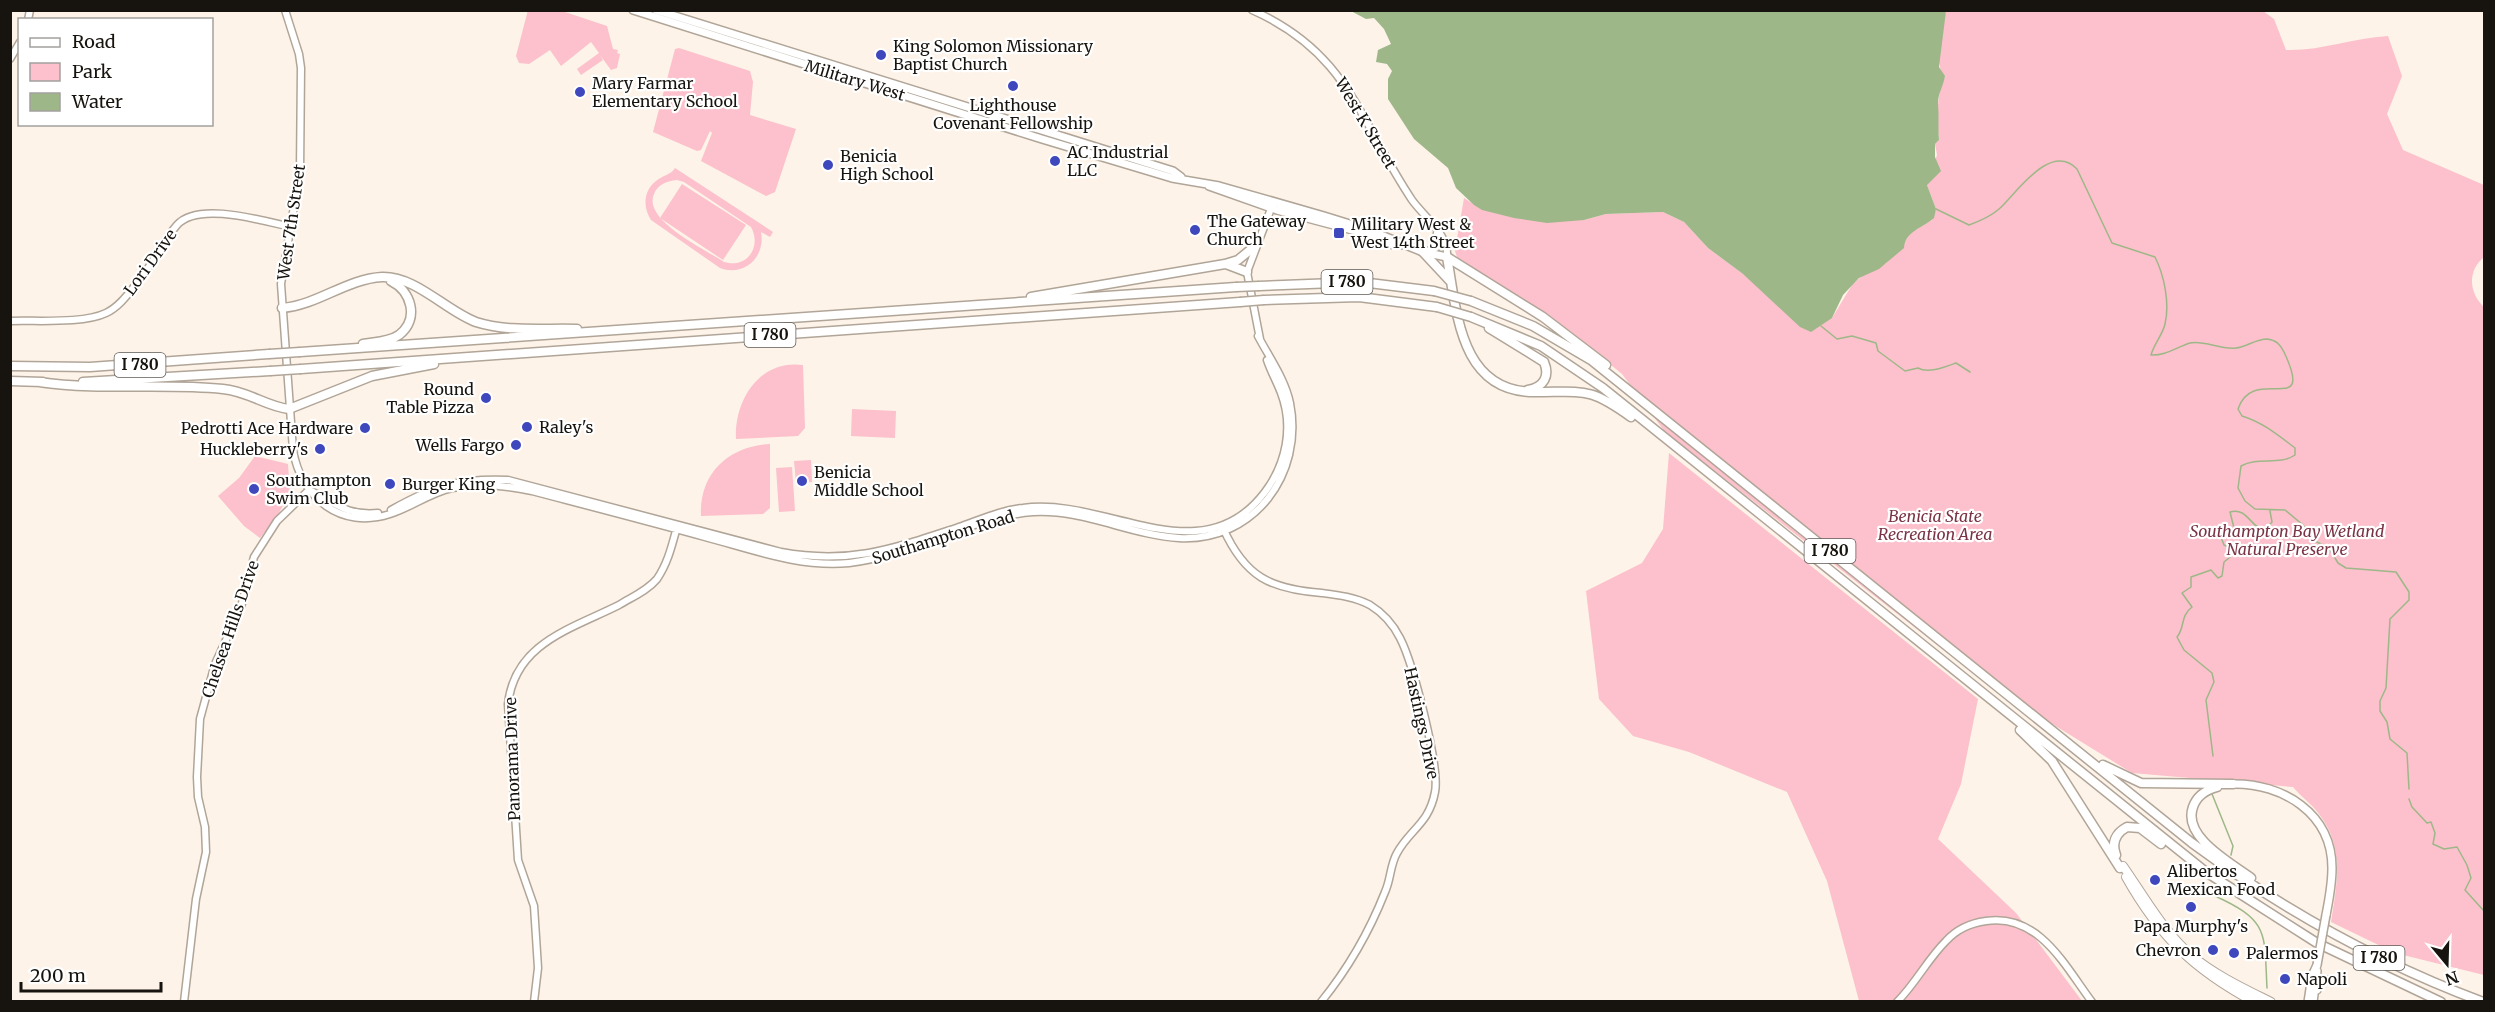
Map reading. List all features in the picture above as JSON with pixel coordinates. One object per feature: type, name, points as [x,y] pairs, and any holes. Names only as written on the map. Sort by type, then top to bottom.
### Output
[{"type":"highway","points":[[962,307],[1085,289],[1225,264],[1238,260],[1255,246]]},
{"type":"highway","points":[[1423,252],[1451,282]]},
{"type":"highway","points":[[1447,257],[1460,330],[1474,362],[1500,383],[1523,391],[1576,390],[1590,393],[1618,408],[1671,447],[1683,452]]},
{"type":"highway","points":[[1447,257],[1579,343],[1636,395]]},
{"type":"highway","points":[[1225,264],[1247,272]]},
{"type":"highway","points":[[333,350],[393,338],[405,329],[411,310],[406,293],[396,284],[376,278]]},
{"type":"highway","points":[[282,308],[304,304],[354,283],[376,278],[403,281],[479,323],[503,327],[621,331]]},
{"type":"highway","name":"I 780","points":[[10,366],[90,367],[1236,287],[1360,282],[1434,291],[1472,301],[1533,326],[1562,341],[1636,395],[2192,843],[2280,904],[2391,964],[2483,1002]]},
{"type":"highway","name":"I 780","points":[[10,381],[103,382],[1264,300],[1359,297],[1437,307],[1471,316],[1514,333],[1558,357],[1603,388],[2172,846],[2249,901],[2336,953],[2441,1002]]},
{"type":"highway","points":[[1471,316],[1544,362],[1547,374],[1545,381],[1536,388],[1523,391]]},
{"type":"highway","points":[[39,382],[96,388],[223,389],[248,393],[289,409],[388,371],[501,354]]},
{"type":"highway","points":[[1991,700],[2052,760],[2122,867]]},
{"type":"highway","points":[[2024,706],[2103,765],[2129,780],[2156,785],[2233,784]]},
{"type":"highway","points":[[2233,784],[2207,790],[2196,799],[2191,813],[2194,828],[2204,841],[2280,904]]},
{"type":"highway","points":[[2122,867],[2116,855],[2114,842],[2121,830],[2134,826],[2233,895],[2249,901]]},
{"type":"main road","name":"Military West","points":[[633,10],[1042,139],[1172,178],[1181,177]]},
{"type":"main road","name":"Military West","points":[[656,10],[1173,171],[1181,177],[1217,191],[1364,233],[1393,245],[1447,257]]},
{"type":"main road","points":[[2233,784],[2265,786],[2286,794],[2304,807],[2318,823],[2328,843],[2332,861],[2314,1002]]},
{"type":"main road","points":[[2122,867],[2149,916],[2176,948],[2223,985],[2254,1002]]},
{"type":"main road","points":[[2122,867],[2162,923],[2191,954],[2219,975],[2271,1002]]},
{"type":"main road","points":[[2308,1002],[2312,976],[2317,965]]},
{"type":"main road","points":[[2314,1002],[2319,983],[2324,980],[2333,980]]},
{"type":"street","name":"West 7th Street","points":[[285,10],[301,68],[300,171],[283,268],[282,308],[289,409]]},
{"type":"street","name":"West K Street","points":[[1252,10],[1306,42],[1337,73],[1359,106],[1413,201],[1447,246],[1447,257]]},
{"type":"street","points":[[10,59],[18,45]]},
{"type":"street","name":"Southampton Road","points":[[309,490],[340,508],[373,514],[393,509],[408,499],[451,483],[508,480],[781,552],[837,558],[885,551],[1005,511],[1035,506],[1064,508],[1173,532],[1224,529],[1248,518],[1267,500],[1286,469],[1292,442],[1287,392],[1258,336],[1247,272],[1272,205]]},
{"type":"street","name":"Lori Drive","points":[[10,321],[85,318],[108,312],[121,302],[141,279],[178,224],[194,216],[219,214],[291,227]]},
{"type":"street","points":[[1423,252],[1436,248],[1438,241],[1436,230]]},
{"type":"street","points":[[289,409],[293,454],[309,490]]},
{"type":"street","name":"Chelsea Hills Drive","points":[[184,1002],[196,899],[206,852],[206,827],[198,797],[196,777],[200,719],[215,664],[241,607],[257,551],[277,521],[309,490]]},
{"type":"street","name":"Panorama Drive","points":[[534,1002],[538,968],[534,906],[520,870],[515,836],[510,690],[522,662],[536,648],[647,588],[666,562],[677,526]]},
{"type":"street","name":"Hastings Drive","points":[[1224,529],[1238,556],[1252,573],[1264,580],[1282,588],[1355,599],[1371,605],[1389,621],[1405,650],[1435,767],[1435,791],[1425,820],[1398,850],[1384,894],[1342,972],[1321,1002]]},
{"type":"street","points":[[1897,1002],[1947,939],[1964,927],[1995,920],[2014,921],[2044,939],[2092,1002]]},
{"type":"green space","points":[[528,10],[562,11],[607,26],[613,49],[618,50],[617,53],[620,54],[617,68],[611,70],[600,55],[603,60],[581,75],[577,69],[599,53],[591,42],[561,66],[550,50],[529,64],[519,63],[516,56]]},
{"type":"green space","points":[[1946,11],[2263,11],[2274,19],[2286,50],[2312,49],[2388,36],[2402,76],[2387,114],[2403,150],[2484,185],[2484,257],[2475,269],[2472,282],[2475,295],[2484,307],[2484,975],[2395,953],[2331,922],[2337,880],[2333,839],[2319,814],[2293,787],[2132,773],[1987,684],[1665,432],[1622,374],[1571,332],[1457,257],[1455,251],[1464,198],[1483,210],[1584,220],[1606,214],[1663,212],[1684,222],[1708,248],[1743,274],[1832,318],[1852,285],[1864,274],[1885,264],[1901,248],[1910,233],[1932,220],[1936,209],[1927,185],[1937,155],[1935,144],[1939,140],[1939,100],[1945,77],[1941,71],[1938,55]]},
{"type":"green space","points":[[679,48],[750,71],[753,82],[750,115],[796,129],[775,192],[766,196],[701,161],[712,133],[710,131],[701,150],[697,151],[653,132],[675,49]]},
{"type":"green space","points":[[675,168],[773,232],[770,237],[761,232],[760,249],[757,257],[751,263],[737,270],[720,268],[651,220],[646,205],[649,190],[656,181]],"holes":[[[670,181],[684,182],[751,227],[755,242],[746,259],[732,263],[724,262],[677,233],[657,214],[653,204],[654,194],[658,188]]]},
{"type":"green space","points":[[682,184],[746,225],[723,260],[660,218]]},
{"type":"green space","points":[[787,365],[803,365],[805,428],[798,436],[736,439],[739,411],[752,386],[774,369]]},
{"type":"green space","points":[[852,409],[896,411],[895,438],[851,436]]},
{"type":"green space","points":[[770,444],[770,508],[763,514],[701,516],[705,487],[719,465],[742,450]]},
{"type":"green space","points":[[1669,453],[1978,699],[1961,784],[1938,839],[2016,913],[2082,1001],[1859,1001],[1827,881],[1787,792],[1689,752],[1633,736],[1599,699],[1586,591],[1642,563],[1663,529]]},
{"type":"green space","points":[[255,456],[288,464],[290,492],[278,515],[260,538],[244,526],[218,496],[239,478]]},
{"type":"green space","points":[[811,460],[812,482],[796,483],[794,461]]},
{"type":"green space","points":[[792,467],[795,511],[779,512],[776,468]]},
{"type":"water","points":[[1351,11],[1946,11],[1939,67],[1945,76],[1938,100],[1939,140],[1935,144],[1935,157],[1941,171],[1927,185],[1936,209],[1934,218],[1911,234],[1904,248],[1879,269],[1859,278],[1843,295],[1832,318],[1811,332],[1800,327],[1743,274],[1708,248],[1684,222],[1663,212],[1606,214],[1584,220],[1547,223],[1514,218],[1482,210],[1474,205],[1456,188],[1448,168],[1414,139],[1388,99],[1388,79],[1392,71],[1387,64],[1376,62],[1378,50],[1391,44],[1384,29],[1374,18],[1366,19]]},
{"type":"waterway","points":[[1936,209],[1969,225],[1996,212],[2024,182],[2045,165],[2056,161],[2067,162],[2077,169],[2112,243],[2155,257],[2165,289],[2167,307],[2164,328],[2151,355],[2161,354],[2195,342],[2236,348],[2267,339],[2279,345],[2292,372],[2292,383],[2287,388],[2256,390],[2246,396],[2238,409],[2242,416],[2263,425],[2295,448],[2295,455],[2282,460],[2254,462],[2241,466],[2238,488],[2245,501],[2255,509],[2285,510],[2303,525],[2313,540],[2329,548],[2338,563],[2346,568],[2396,572],[2409,592],[2409,600],[2390,619],[2386,688],[2380,701],[2380,711],[2387,722],[2390,739],[2407,753],[2409,789]]},
{"type":"waterway","points":[[1821,326],[1837,339],[1852,336],[1876,343],[1878,351],[1905,371],[1918,368],[1932,370],[1956,363],[1970,372]]},
{"type":"waterway","points":[[2213,756],[2206,700],[2214,682],[2212,673],[2184,650],[2177,637],[2186,614],[2192,607],[2182,593],[2191,587],[2191,577],[2211,570],[2218,578],[2222,576],[2224,562],[2234,554],[2233,549],[2224,545],[2221,537],[2223,533],[2234,528],[2230,512],[2241,512],[2256,526],[2265,530],[2272,522],[2270,511]]},
{"type":"waterway","points":[[2212,794],[2233,846],[2231,855]]},
{"type":"waterway","points":[[2409,799],[2412,807],[2427,823],[2431,822],[2435,833],[2433,844],[2444,849],[2457,847],[2471,878],[2465,890],[2484,911]]},
{"type":"waterway","points":[[2213,890],[2215,896],[2246,913],[2261,931],[2264,941],[2267,988]]},
{"type":"place","name":"King Solomon Missionary Baptist Church","points":[[881,55]]},
{"type":"place","name":"Lighthouse Covenant Fellowship","points":[[1013,86]]},
{"type":"place","name":"Mary Farmar Elementary School","points":[[580,92]]},
{"type":"place","name":"AC Industrial LLC","points":[[1055,161]]},
{"type":"place","name":"Benicia High School","points":[[828,165]]},
{"type":"place","name":"The Gateway Church","points":[[1195,230]]},
{"type":"place","name":"Military West & West 14th Street","points":[[1339,233]]},
{"type":"place","name":"Round Table Pizza","points":[[486,398]]},
{"type":"place","name":"Raley's","points":[[527,427]]},
{"type":"place","name":"Pedrotti Ace Hardware","points":[[365,428]]},
{"type":"place","name":"Wells Fargo","points":[[516,445]]},
{"type":"place","name":"Huckleberry's","points":[[320,449]]},
{"type":"place","name":"Benicia Middle School","points":[[802,481]]},
{"type":"place","name":"Burger King","points":[[390,484]]},
{"type":"place","name":"Southampton Swim Club","points":[[254,489]]},
{"type":"place","name":"Alibertos Mexican Food","points":[[2155,880]]},
{"type":"place","name":"Papa Murphy's","points":[[2191,907]]},
{"type":"place","name":"Chevron","points":[[2213,950]]},
{"type":"place","name":"Palermos","points":[[2234,953]]},
{"type":"place","name":"Napoli","points":[[2285,979]]},
{"type":"park label","name":"Benicia State Recreation Area","points":[[1935,525]]},
{"type":"park label","name":"Southampton Bay Wetland Natural Preserve","points":[[2287,540]]}]
